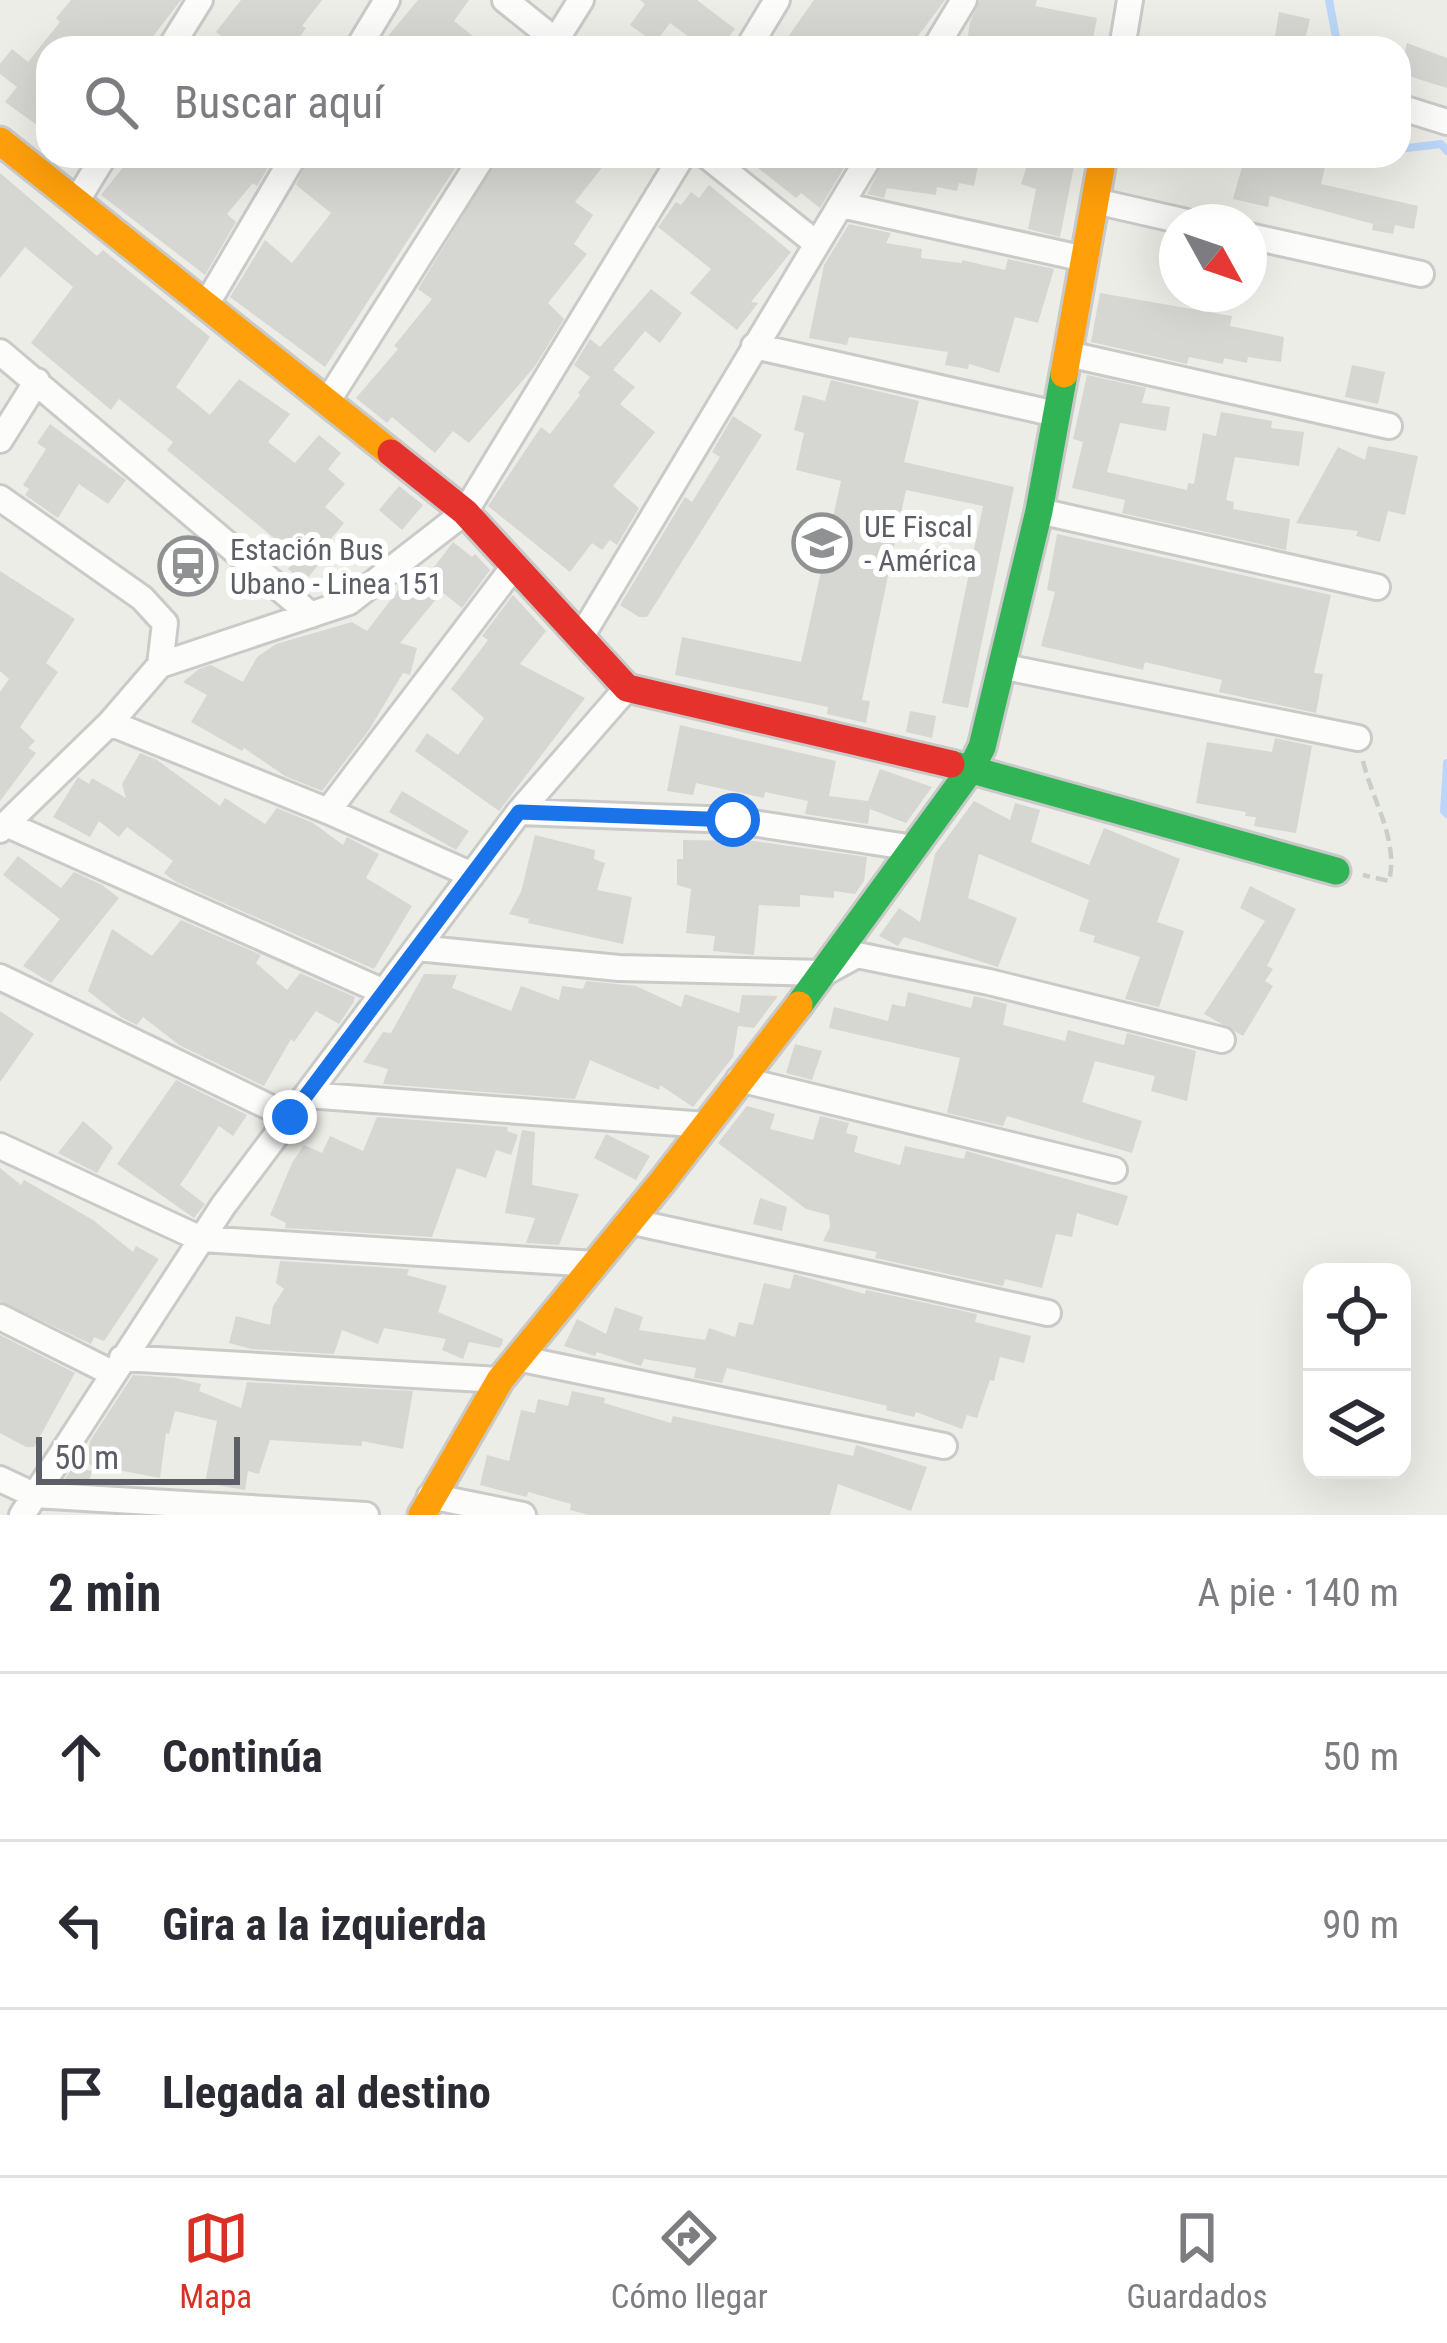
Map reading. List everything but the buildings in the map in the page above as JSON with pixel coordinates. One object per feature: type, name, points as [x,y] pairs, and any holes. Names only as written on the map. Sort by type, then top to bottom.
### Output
[{"type":"street","points":[[178,36],[200,0]]},
{"type":"street","points":[[365,36],[387,0]]},
{"type":"street","points":[[505,0],[546,36]]},
{"type":"street","points":[[562,36],[581,0]]},
{"type":"street","points":[[755,36],[777,0]]},
{"type":"street","points":[[942,36],[964,0]]},
{"type":"street","points":[[1130,0],[1130,36]]},
{"type":"street","points":[[1411,111],[1447,122]]},
{"type":"street","points":[[0,141],[465,512],[627,688],[971,769],[1336,871]]},
{"type":"street","points":[[76,202],[97,168]]},
{"type":"street","points":[[206,305],[287,168]]},
{"type":"street","points":[[327,402],[475,168]]},
{"type":"street","points":[[384,992],[3,827],[110,723],[160,665],[349,602],[465,512],[675,168]]},
{"type":"street","points":[[722,168],[818,244]]},
{"type":"street","points":[[581,637],[863,168]]},
{"type":"street","points":[[523,1515],[426,1505],[509,1369],[824,973],[982,747],[1039,511],[1100,168]]},
{"type":"street","points":[[1094,201],[1159,216]]},
{"type":"street","points":[[841,205],[1085,259]]},
{"type":"street","points":[[1267,240],[1421,274]]},
{"type":"street","points":[[754,346],[1056,414]]},
{"type":"street","points":[[0,352],[311,615]]},
{"type":"street","points":[[1068,354],[1389,426]]},
{"type":"street","points":[[0,440],[38,381]]},
{"type":"street","points":[[0,498],[142,598],[165,623],[160,665]]},
{"type":"street","points":[[1039,511],[1378,587]]},
{"type":"street","points":[[328,811],[515,566]]},
{"type":"street","points":[[1000,666],[1358,738]]},
{"type":"street","points":[[28,1505],[201,1239],[290,1117],[519,812],[627,688]]},
{"type":"street","points":[[110,723],[472,875]]},
{"type":"street","points":[[519,812],[733,820],[914,848]]},
{"type":"street","points":[[417,948],[620,968],[824,973],[857,956],[989,982],[1222,1040]]},
{"type":"street","points":[[0,977],[290,1117]]},
{"type":"street","points":[[739,1079],[1114,1171]]},
{"type":"street","points":[[307,1095],[706,1125]]},
{"type":"street","points":[[0,1146],[201,1239],[595,1264]]},
{"type":"street","points":[[629,1221],[1048,1313]]},
{"type":"street","points":[[0,1317],[117,1366],[509,1369],[944,1446]]},
{"type":"street","points":[[0,1479],[28,1505],[366,1515]]},
{"type":"path","points":[[1336,871],[1384,881],[1389,880],[1392,868],[1387,833],[1358,738]]},
{"type":"waterway","points":[[1329,0],[1336,36]]},
{"type":"waterway","points":[[1411,148],[1441,144],[1447,151]]},
{"type":"waterway","points":[[1447,763],[1447,814]]},
{"type":"traffic: fast","points":[[799,1005],[971,769],[982,747],[1039,511],[1064,374]]},
{"type":"traffic: fast","points":[[951,764],[1336,871]]},
{"type":"traffic: slow","points":[[0,141],[391,453]]},
{"type":"traffic: slow","points":[[1064,374],[1101,168]]},
{"type":"traffic: slow","points":[[422,1515],[500,1380],[799,1005]]},
{"type":"traffic: jam","points":[[391,453],[465,512],[627,688],[951,764]]},
{"type":"place","name":"UE Fiscal - América","points":[[822,543]]},
{"type":"place","name":"Estación Bus Ubano - Linea 151","points":[[188,566]]},
{"type":"route","points":[[290,1117],[519,812],[733,820]]}]
